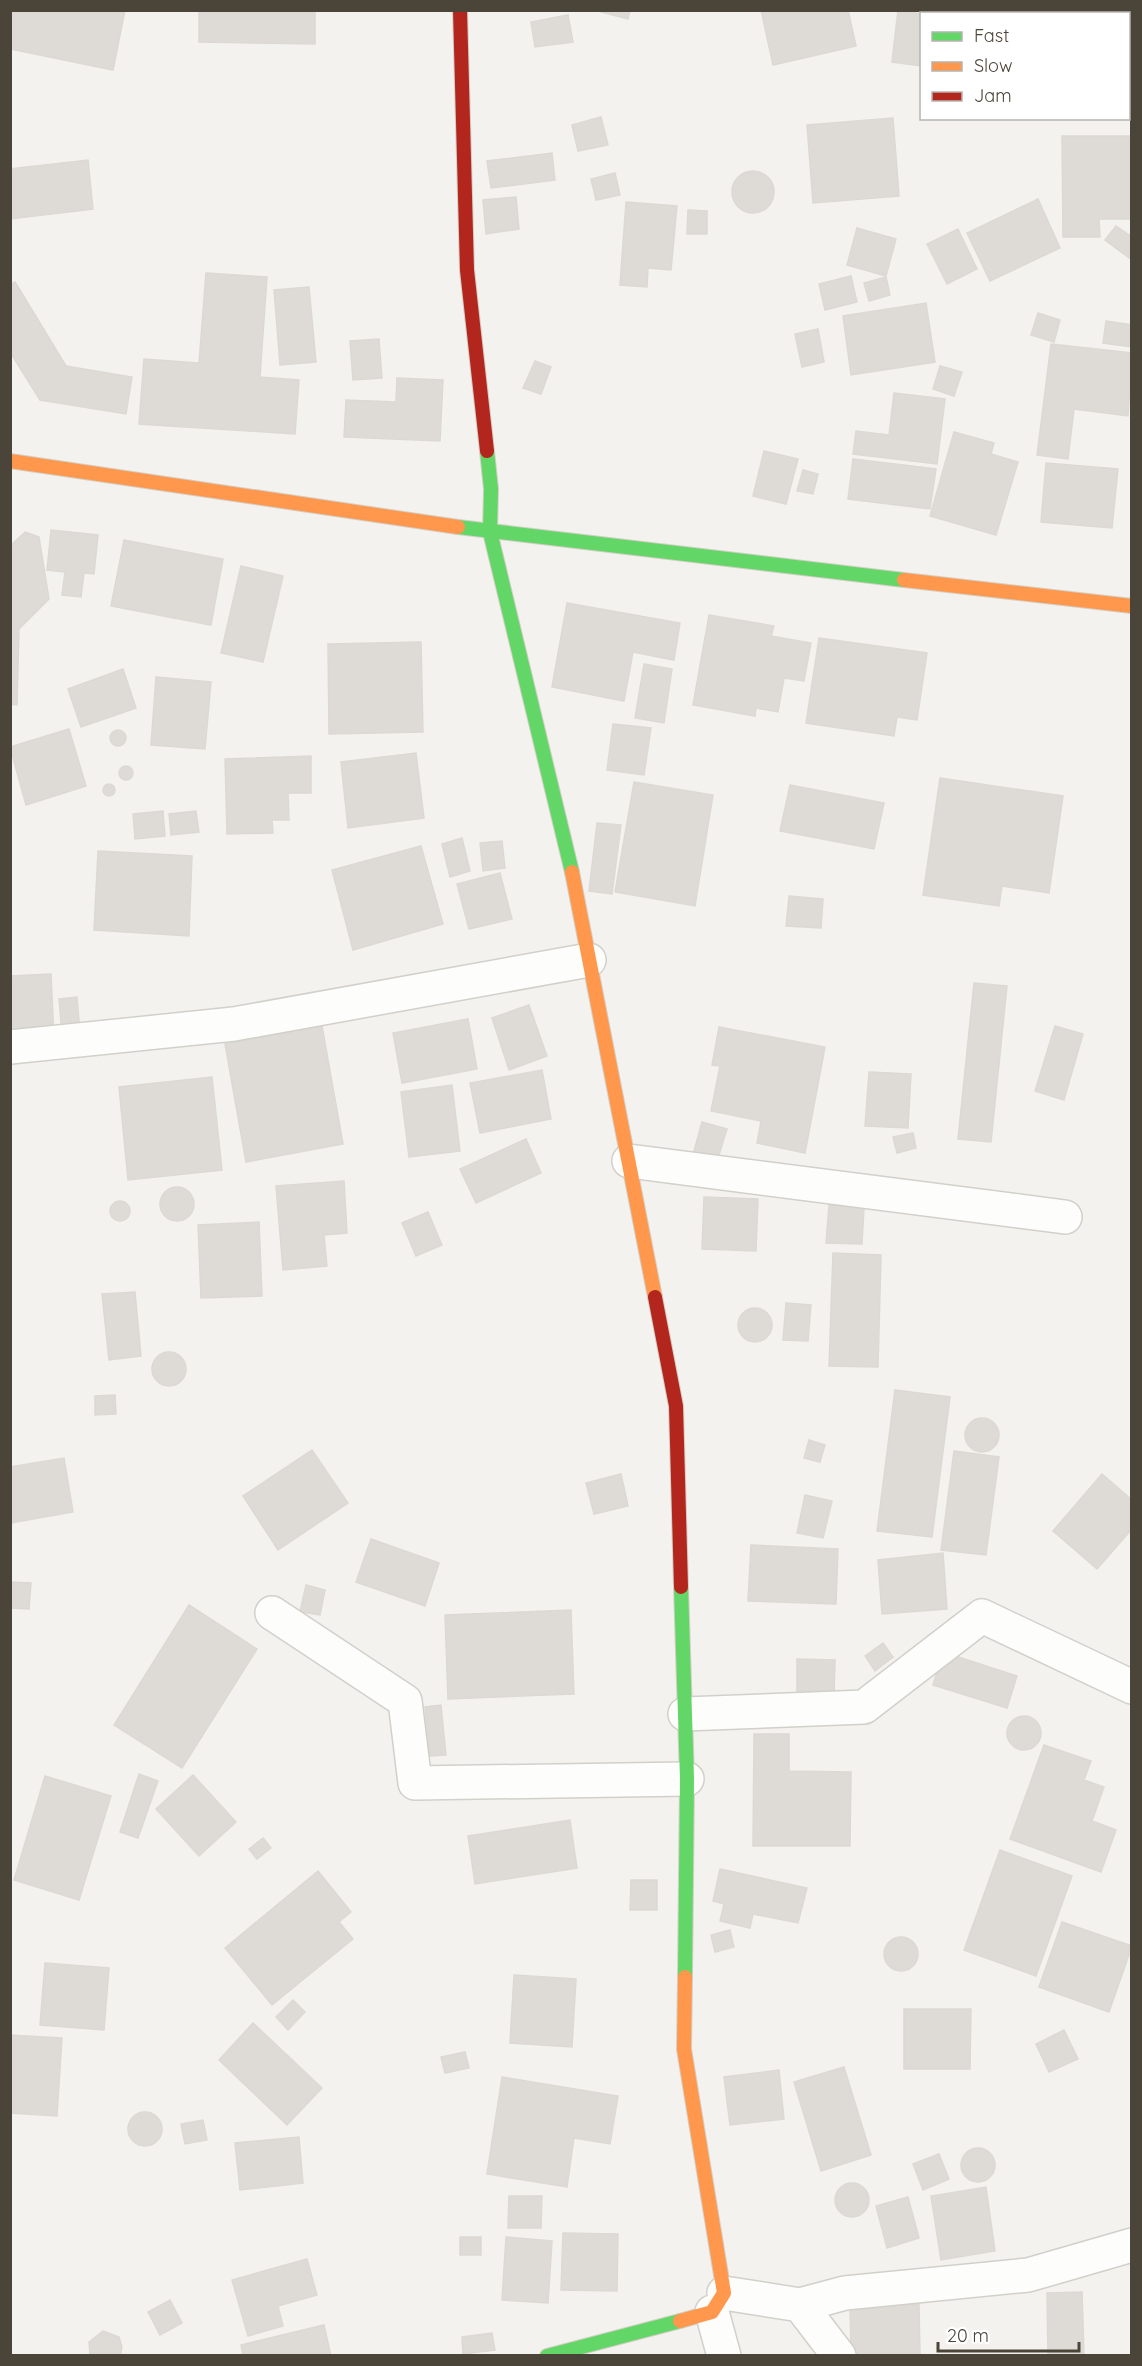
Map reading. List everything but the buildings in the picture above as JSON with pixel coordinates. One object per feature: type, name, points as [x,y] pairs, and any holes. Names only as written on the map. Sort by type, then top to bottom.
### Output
[{"type":"street","points":[[460,10],[467,270],[491,489],[490,532],[567,845],[676,1407],[687,1779],[684,2049],[724,2355]]},
{"type":"street","points":[[10,461],[490,532],[1131,606]]},
{"type":"street","points":[[10,1047],[234,1024],[589,960]]},
{"type":"street","points":[[629,1161],[1065,1217]]},
{"type":"street","points":[[272,1613],[405,1701],[415,1783],[687,1779]]},
{"type":"street","points":[[685,1714],[864,1707],[982,1616],[1131,1687]]},
{"type":"street","points":[[547,2355],[718,2302],[800,2305],[845,2293],[1029,2275],[1131,2245]]},
{"type":"street","points":[[800,2305],[839,2355]]},
{"type":"traffic: fast","points":[[487,451],[491,489],[490,532],[572,872]]},
{"type":"traffic: fast","points":[[458,527],[904,580]]},
{"type":"traffic: fast","points":[[681,1587],[687,1779],[685,1977]]},
{"type":"traffic: fast","points":[[547,2356],[680,2321]]},
{"type":"traffic: slow","points":[[10,461],[458,527]]},
{"type":"traffic: slow","points":[[904,580],[1132,606]]},
{"type":"traffic: slow","points":[[572,872],[655,1297]]},
{"type":"traffic: slow","points":[[680,2321],[712,2312],[724,2293],[684,2049],[685,1977]]},
{"type":"traffic: jam","points":[[460,10],[467,270],[487,451]]},
{"type":"traffic: jam","points":[[655,1297],[676,1406],[681,1587]]}]
